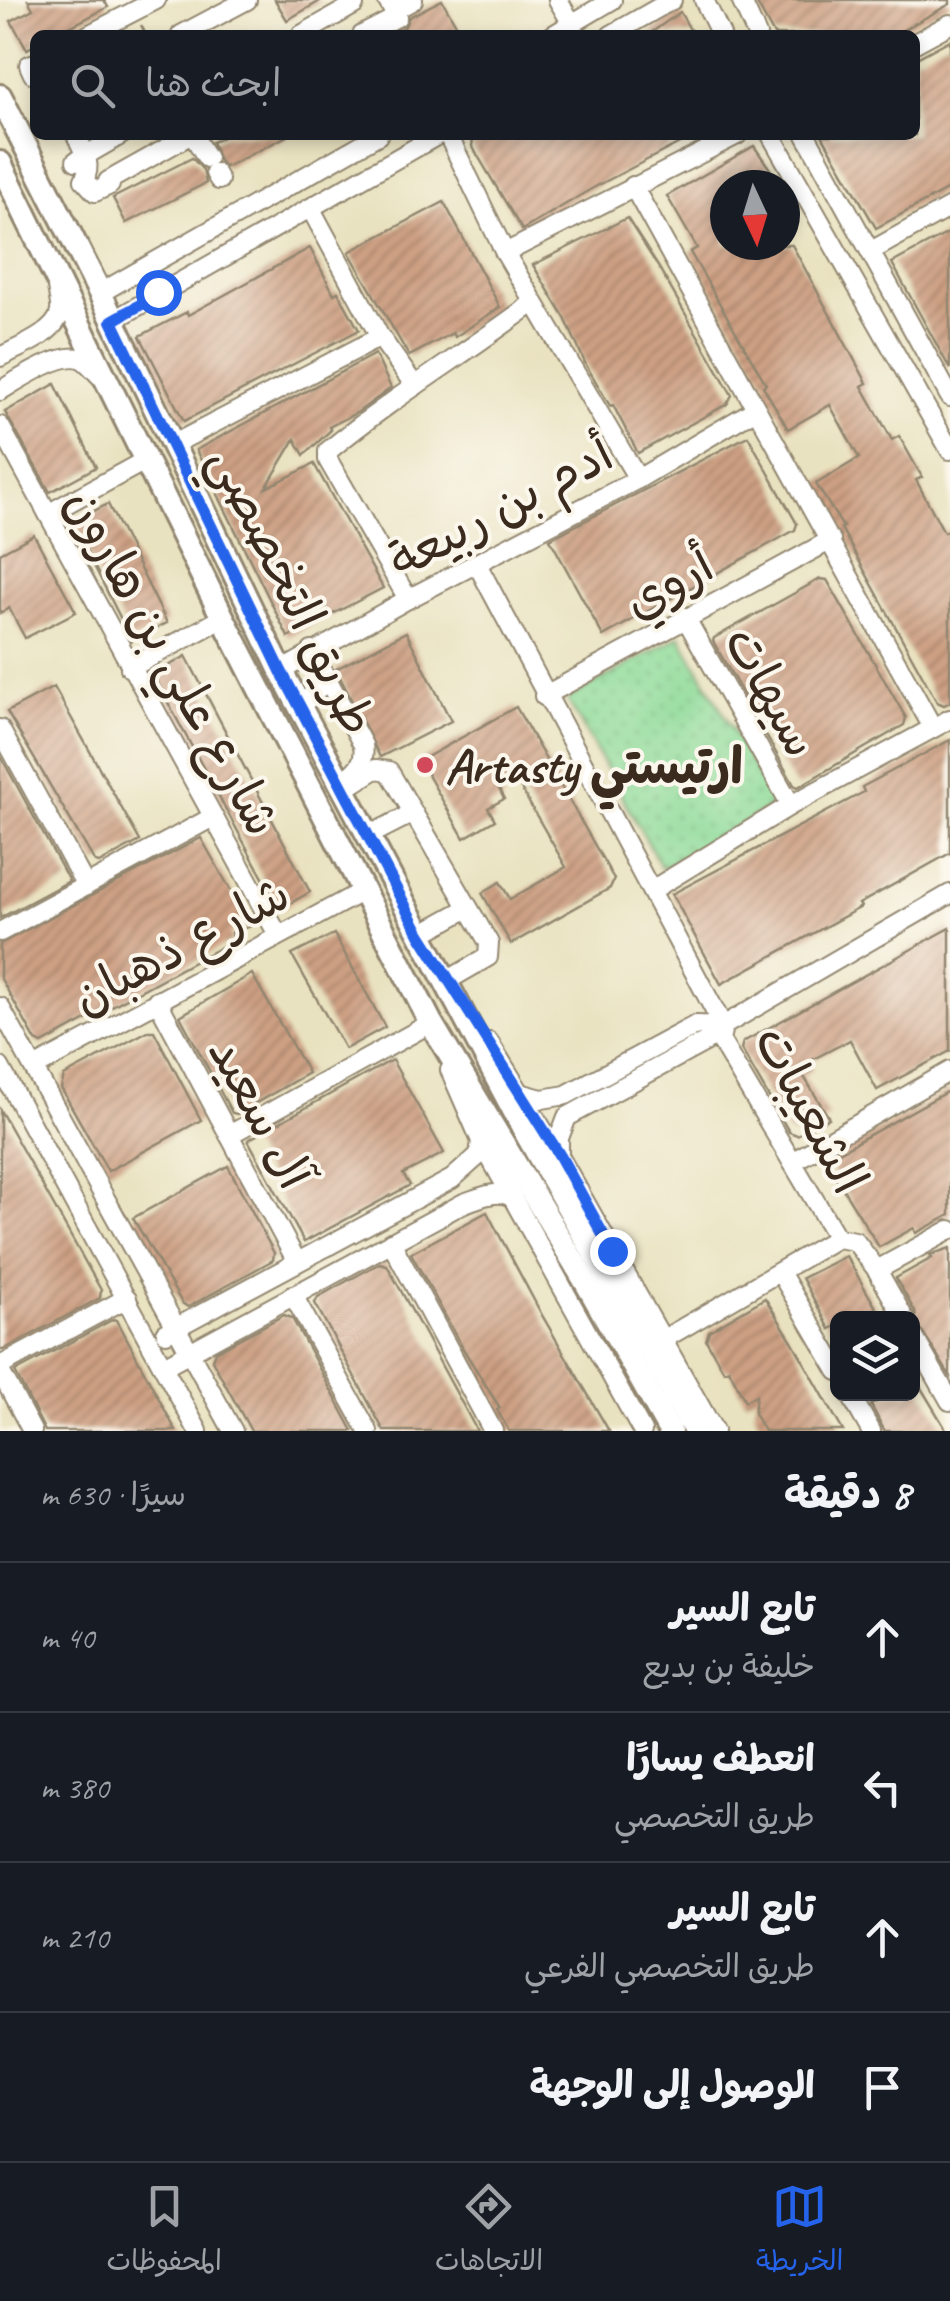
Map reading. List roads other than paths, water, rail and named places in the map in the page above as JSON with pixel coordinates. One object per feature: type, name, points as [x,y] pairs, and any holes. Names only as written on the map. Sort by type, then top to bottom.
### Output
[{"type":"main road","name":"طريق التخصصي","points":[[0,96],[100,293],[281,671],[526,1132],[695,1431]]},
{"type":"main road","points":[[2,170],[27,149]]},
{"type":"main road","name":"طريق التخصصي","points":[[2,170],[223,618],[431,1023],[670,1431]]},
{"type":"street","points":[[112,30],[140,24],[156,0]]},
{"type":"street","points":[[372,30],[396,17],[390,5],[414,0]]},
{"type":"street","points":[[558,0],[572,24]]},
{"type":"street","points":[[562,30],[612,0]]},
{"type":"street","points":[[620,30],[672,0]]},
{"type":"street","points":[[704,0],[719,30]]},
{"type":"street","points":[[741,0],[755,30]]},
{"type":"street","points":[[190,30],[244,1]]},
{"type":"street","points":[[309,30],[356,5]]},
{"type":"street","points":[[920,40],[950,24]]},
{"type":"street","points":[[77,140],[88,174],[84,180],[96,192],[138,161],[182,140]]},
{"type":"street","points":[[81,158],[118,140]]},
{"type":"street","points":[[195,140],[213,171]]},
{"type":"street","points":[[100,293],[369,140]]},
{"type":"street","points":[[112,321],[429,140]]},
{"type":"street","points":[[450,140],[505,254],[638,480]]},
{"type":"street","points":[[505,254],[727,140]]},
{"type":"street","points":[[774,140],[950,450]]},
{"type":"street","points":[[809,140],[948,391]]},
{"type":"street","points":[[633,186],[831,540],[942,724],[791,805],[652,890]]},
{"type":"street","points":[[870,251],[950,207]]},
{"type":"street","points":[[311,208],[380,337],[415,386]]},
{"type":"street","points":[[6,354],[48,330],[60,312],[50,262]]},
{"type":"street","points":[[148,266],[146,283],[150,289],[166,290]]},
{"type":"street","points":[[408,599],[328,460],[328,451],[376,412],[533,303]]},
{"type":"street","points":[[172,445],[380,337]]},
{"type":"street","points":[[0,391],[44,363],[50,353],[42,340],[6,354]]},
{"type":"street","points":[[26,375],[70,357],[82,359],[107,383]]},
{"type":"street","name":"أدم بن ربيعة","points":[[281,671],[408,599],[638,480],[756,409]]},
{"type":"street","name":"شارع علي بن هارون","points":[[0,426],[278,935]]},
{"type":"street","points":[[48,514],[146,460]]},
{"type":"street","name":"أروي","points":[[544,696],[831,540]]},
{"type":"street","name":"الشعيبات","points":[[477,564],[723,1026],[720,1040],[837,1238],[855,1241],[900,1311]]},
{"type":"street","name":"سيهات","points":[[685,617],[791,805]]},
{"type":"street","points":[[130,668],[223,618]]},
{"type":"street","points":[[312,652],[363,745],[362,765],[342,786]]},
{"type":"street","points":[[300,707],[328,679]]},
{"type":"street","points":[[0,729],[86,886]]},
{"type":"street","points":[[342,786],[376,769],[388,771],[489,943],[488,958],[450,979]]},
{"type":"street","points":[[368,836],[412,812]]},
{"type":"street","points":[[0,932],[214,817]]},
{"type":"street","name":"شارع ذهبان","points":[[34,1068],[363,891]]},
{"type":"street","points":[[560,1156],[559,1138],[567,1117],[705,1042],[723,1026],[950,894]]},
{"type":"street","points":[[468,908],[421,934],[560,1156],[714,1431]]},
{"type":"street","name":"آل سعيد","points":[[157,1000],[298,1262]]},
{"type":"street","points":[[0,1006],[233,1431]]},
{"type":"street","points":[[230,1134],[431,1023],[481,1141],[642,1431]]},
{"type":"street","points":[[520,1093],[542,1099],[566,1095],[696,1024],[723,1026]]},
{"type":"street","points":[[0,1067],[198,1431]]},
{"type":"street","points":[[792,1162],[950,1072]]},
{"type":"street","points":[[151,1341],[467,1168],[479,1155],[481,1141]]},
{"type":"street","points":[[164,1366],[410,1231],[444,1208],[450,1198],[445,1192],[432,1194],[397,1208]]},
{"type":"street","points":[[410,1231],[486,1195],[504,1193],[512,1197]]},
{"type":"street","points":[[877,1270],[950,1230]]},
{"type":"street","points":[[662,1340],[837,1238]]},
{"type":"street","points":[[391,1242],[493,1431]]},
{"type":"street","points":[[780,1272],[830,1357]]},
{"type":"street","points":[[294,1295],[368,1431]]},
{"type":"street","points":[[32,1431],[0,1368],[127,1298]]},
{"type":"street","points":[[208,1310],[190,1324],[186,1336],[198,1343],[222,1335]]},
{"type":"street","points":[[188,1413],[173,1376],[178,1367],[190,1365],[214,1398]]},
{"type":"street","points":[[921,1367],[950,1401]]},
{"type":"street","points":[[861,1401],[872,1431]]},
{"type":"place","name":"Artasty ارتيستي","points":[[425,765]]}]
